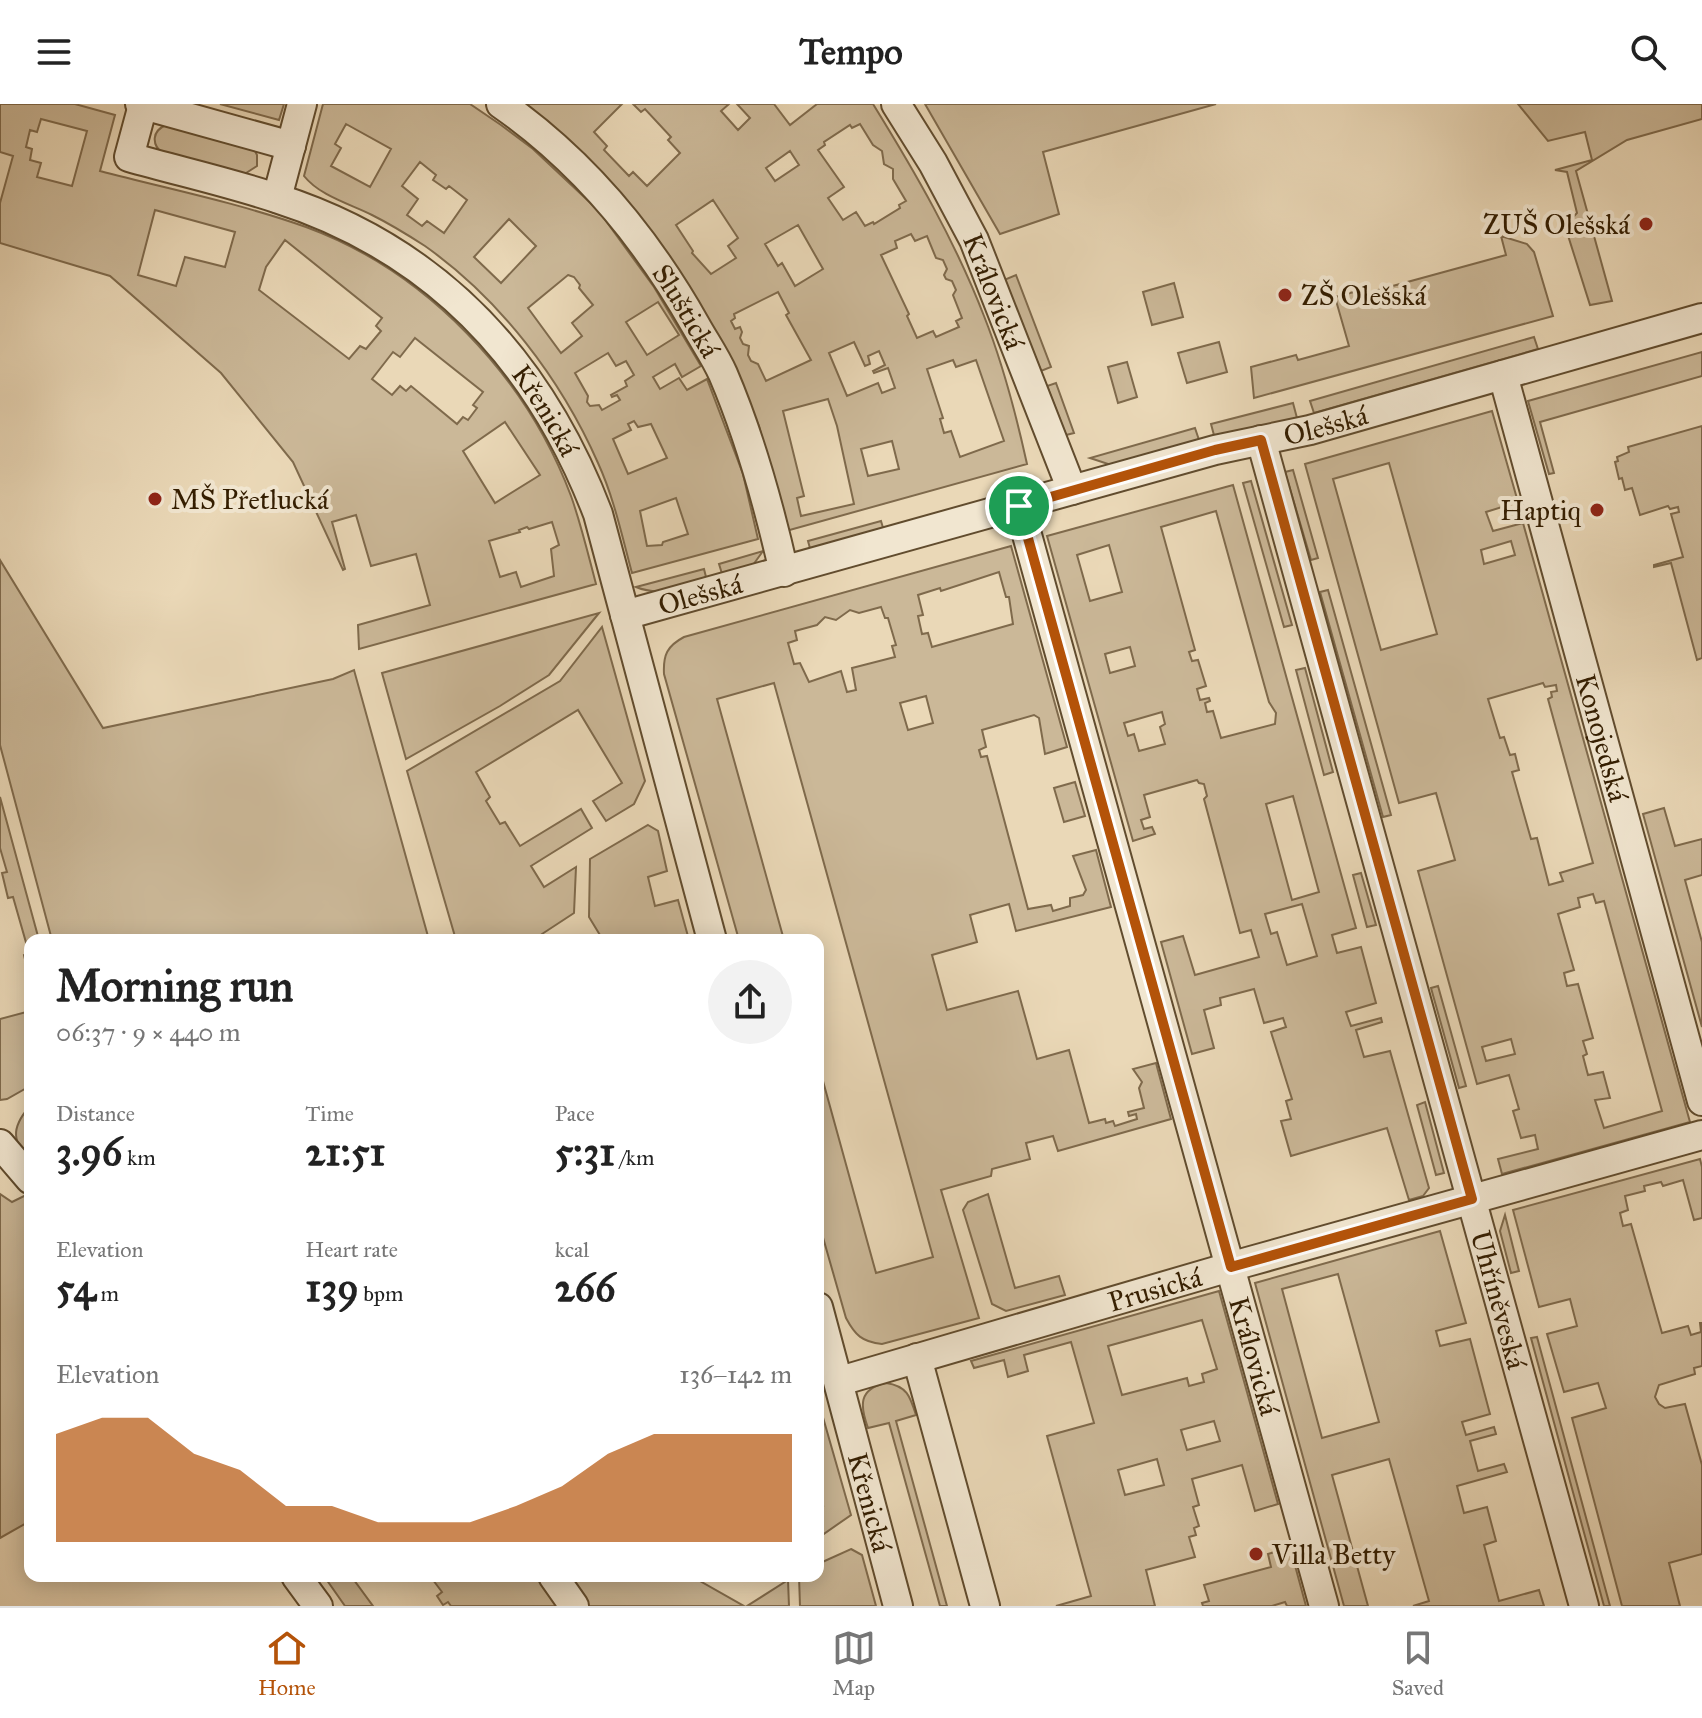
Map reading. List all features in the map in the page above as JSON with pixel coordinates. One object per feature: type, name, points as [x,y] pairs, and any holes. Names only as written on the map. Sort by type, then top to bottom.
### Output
[{"type":"street","name":"Křenická","points":[[291,146],[141,104],[129,157],[277,198],[397,252],[476,317],[541,397],[583,476],[598,514],[710,934]]},
{"type":"street","points":[[277,198],[302,104]]},
{"type":"street","name":"Sluštická","points":[[501,104],[551,143],[599,189],[678,294],[721,370],[737,409],[784,572]]},
{"type":"street","name":"Královická","points":[[896,104],[933,163],[974,240],[1072,490]]},
{"type":"street","name":"Olešská","points":[[625,615],[1215,450],[1310,430],[1702,318]]},
{"type":"street","name":"Konojedská","points":[[1503,375],[1702,1101]]},
{"type":"street","name":"Uhříněveská","points":[[1261,440],[1584,1606]]},
{"type":"street","name":"Královická","points":[[1019,506],[1324,1606]]},
{"type":"street","name":"Prusická","points":[[840,1381],[1702,1135]]},
{"type":"street","points":[[0,1144],[24,1172]]},
{"type":"street","name":"Křenická","points":[[824,1327],[898,1606]]},
{"type":"street","points":[[917,1358],[985,1606]]},
{"type":"street","points":[[300,1582],[318,1606]]},
{"type":"street","points":[[557,1582],[574,1606]]},
{"type":"shaded area","points":[[0,104],[75,104],[115,115],[100,171],[281,218],[350,246],[392,271],[431,300],[467,333],[499,370],[527,410],[552,452],[571,496],[596,584],[359,649],[358,625],[430,605],[416,554],[371,566],[356,515],[332,522],[343,570],[293,462],[221,373],[110,276],[0,243],[0,203],[13,156],[0,152]],"holes":[[[41,119],[87,131],[72,186],[37,177],[41,163],[30,160],[32,149],[26,147],[30,130],[37,132]],[[155,210],[235,232],[225,267],[185,257],[176,286],[138,275]],[[285,240],[382,318],[376,326],[381,331],[366,349],[360,346],[349,359],[259,290],[266,267]],[[415,338],[483,392],[473,405],[477,408],[468,420],[463,417],[457,424],[411,386],[406,391],[400,386],[392,395],[372,379],[393,352],[400,357]],[[505,422],[540,475],[495,503],[463,451]],[[552,522],[559,545],[551,549],[554,576],[521,587],[516,572],[500,577],[489,541],[527,527]]]},
{"type":"shaded area","points":[[220,104],[284,104],[279,120]]},
{"type":"shaded area","points":[[323,104],[470,104],[533,149],[598,210],[654,287],[701,366],[682,377],[675,364],[653,377],[660,389],[679,378],[687,390],[707,379],[743,474],[758,539],[632,573],[604,476],[566,401],[526,343],[478,290],[425,246],[379,218],[327,194],[304,176]],"holes":[[[346,124],[391,149],[370,187],[331,166],[341,148],[335,144]],[[420,162],[436,175],[433,180],[446,189],[449,186],[467,200],[444,233],[427,221],[422,226],[407,215],[418,199],[402,186]],[[509,219],[536,246],[501,283],[474,257]],[[568,275],[574,277],[593,305],[572,323],[582,336],[561,353],[528,308]],[[658,302],[679,335],[647,355],[626,322]],[[608,353],[616,366],[626,361],[634,375],[625,381],[627,386],[611,395],[617,395],[620,400],[602,410],[599,405],[590,406],[575,373]],[[634,421],[638,427],[651,424],[667,458],[628,474],[613,439],[631,430],[628,424]],[[676,498],[688,534],[662,545],[647,546],[640,511]]]},
{"type":"shaded area","points":[[520,104],[622,104],[594,132],[607,146],[604,150],[629,176],[633,172],[647,186],[680,153],[668,140],[671,137],[645,109],[641,112],[633,104],[729,104],[721,111],[738,130],[750,118],[737,104],[774,104],[790,125],[817,104],[873,104],[933,207],[973,288],[1003,371],[1027,464],[786,531],[759,426],[729,358]],"holes":[[[860,124],[873,145],[882,151],[884,164],[893,169],[893,179],[906,201],[874,224],[865,226],[856,212],[843,220],[828,198],[844,187],[818,150],[825,145],[824,142],[850,125],[852,128]],[[790,151],[799,165],[775,181],[766,168]],[[713,200],[738,238],[728,246],[736,258],[711,274],[676,225]],[[798,225],[823,269],[795,286],[782,263],[778,266],[765,244]],[[911,234],[915,241],[927,236],[936,258],[943,260],[947,269],[946,279],[952,281],[956,290],[953,295],[962,318],[956,321],[959,327],[936,337],[933,331],[917,338],[881,255],[897,248],[895,241]],[[778,292],[789,313],[786,315],[811,360],[766,381],[758,364],[751,361],[748,355],[749,346],[743,344],[740,338],[740,327],[735,329],[731,321],[735,318],[734,314]],[[854,342],[865,366],[870,364],[868,356],[879,351],[885,365],[873,371],[888,368],[895,388],[882,393],[878,383],[847,396],[829,353]],[[953,360],[956,367],[976,360],[1004,441],[960,457],[951,431],[944,433],[940,419],[943,418],[927,369]],[[828,399],[854,504],[801,516],[797,498],[804,496],[783,411]],[[892,441],[899,469],[868,476],[861,449]]]},
{"type":"shaded area","points":[[925,104],[1216,104],[1043,152],[1059,214],[1000,234]]},
{"type":"shaded area","points":[[1518,104],[1702,104],[1702,119],[1627,140],[1576,171],[1612,301],[1590,305],[1565,226],[1577,213],[1567,172],[1555,170],[1592,160],[1585,132],[1548,141]]},
{"type":"shaded area","points":[[166,125],[254,149],[257,166],[243,175],[163,154],[156,146],[155,138]]},
{"type":"shaded area","points":[[1501,236],[1527,244],[1534,252],[1553,316],[1254,398],[1251,367],[1296,355],[1298,360],[1349,346],[1335,297],[1365,289],[1367,293],[1506,255]]},
{"type":"shaded area","points":[[1016,275],[1051,367],[1041,371],[1004,280]]},
{"type":"shaded area","points":[[1174,283],[1183,317],[1152,325],[1143,292]]},
{"type":"shaded area","points":[[1534,337],[1538,349],[1314,413],[1310,401]]},
{"type":"shaded area","points":[[1219,342],[1227,372],[1187,383],[1178,353]]},
{"type":"shaded area","points":[[1702,352],[1702,376],[1540,422],[1554,473],[1549,474],[1528,401]]},
{"type":"shaded area","points":[[1127,362],[1137,397],[1118,403],[1108,367]]},
{"type":"shaded area","points":[[1056,383],[1074,433],[1066,435],[1047,386]]},
{"type":"shaded area","points":[[1293,403],[1297,418],[1215,439],[1211,424]]},
{"type":"shaded area","points":[[1492,411],[1518,502],[1486,512],[1493,531],[1523,523],[1690,1122],[1502,1174],[1498,1159],[1538,1149],[1535,1135],[1521,1138],[1513,1111],[1519,1109],[1509,1075],[1477,1084],[1418,871],[1455,860],[1436,793],[1399,803],[1305,464]],"holes":[[[1389,463],[1437,634],[1381,650],[1333,479]],[[1511,541],[1515,555],[1484,564],[1481,550]],[[1543,683],[1545,687],[1556,685],[1557,691],[1551,692],[1552,697],[1548,699],[1593,863],[1560,873],[1563,881],[1549,885],[1537,838],[1531,839],[1512,772],[1519,770],[1515,754],[1510,755],[1504,737],[1500,738],[1488,699]],[[1593,894],[1596,903],[1604,901],[1662,1111],[1604,1128],[1595,1100],[1610,1098],[1603,1072],[1588,1075],[1583,1041],[1593,1038],[1578,984],[1567,986],[1564,973],[1574,970],[1558,914],[1580,907],[1578,898]],[[1511,1039],[1515,1054],[1486,1061],[1482,1047]]]},
{"type":"shaded area","points":[[1702,426],[1702,658],[1697,660],[1671,563],[1654,567],[1683,557],[1671,514],[1679,512],[1678,507],[1670,509],[1668,506],[1640,515],[1632,488],[1625,490],[1615,462],[1618,461],[1617,457],[1629,452],[1628,447]]},
{"type":"shaded area","points":[[1195,428],[1200,443],[1114,466],[1090,458]]},
{"type":"shaded area","points":[[1293,470],[1318,558],[1311,560],[1285,472]]},
{"type":"shaded area","points":[[1251,481],[1292,625],[1284,627],[1243,483]]},
{"type":"shaded area","points":[[1233,485],[1356,928],[1332,935],[1337,953],[1361,947],[1376,1003],[1346,1012],[1351,1026],[1381,1018],[1382,1022],[1356,1030],[1364,1057],[1390,1051],[1429,1188],[1423,1196],[1409,1200],[1387,1128],[1291,1156],[1281,1121],[1291,1119],[1286,1101],[1292,1099],[1271,1032],[1286,1027],[1283,1018],[1264,1023],[1254,989],[1220,998],[1221,1005],[1204,1010],[1214,1048],[1192,1054],[1161,942],[1183,936],[1195,975],[1259,957],[1251,930],[1240,933],[1204,799],[1207,796],[1204,784],[1197,780],[1144,795],[1150,817],[1141,820],[1144,829],[1152,827],[1155,834],[1133,841],[1047,536]],"holes":[[[1216,511],[1269,702],[1276,713],[1275,724],[1221,738],[1213,711],[1207,712],[1205,703],[1210,701],[1209,698],[1200,700],[1197,689],[1206,686],[1198,660],[1192,661],[1189,652],[1195,650],[1161,527]],[[1109,545],[1122,592],[1090,601],[1077,555]],[[1130,647],[1135,666],[1110,673],[1105,654]],[[1162,712],[1165,724],[1160,727],[1165,744],[1139,751],[1134,734],[1128,736],[1124,723]],[[1293,796],[1319,892],[1292,900],[1266,804]],[[1302,904],[1317,956],[1287,965],[1277,932],[1271,934],[1265,914]]]},
{"type":"shaded area","points":[[881,521],[884,531],[811,552],[808,541]]},
{"type":"shaded area","points":[[1011,546],[1067,747],[1045,754],[1039,718],[1034,715],[982,730],[986,747],[979,750],[981,757],[987,756],[1028,909],[1051,905],[1053,911],[1070,906],[1070,898],[1083,895],[1086,890],[1073,856],[1096,850],[1111,907],[1016,931],[1009,904],[970,915],[977,942],[932,955],[947,1010],[1018,991],[1037,1059],[1069,1050],[1089,1123],[1105,1119],[1106,1123],[1113,1121],[1115,1126],[1137,1119],[1136,1114],[1129,1116],[1128,1112],[1144,1108],[1139,1088],[1142,1082],[1133,1069],[1156,1063],[1171,1119],[1058,1151],[1053,1136],[1026,1143],[1030,1159],[992,1169],[991,1176],[941,1190],[979,1318],[882,1344],[860,1337],[846,1318],[824,1241],[824,1085],[876,1273],[933,1257],[774,683],[717,699],[782,934],[737,934],[664,674],[667,652],[684,637]],"holes":[[[999,572],[1006,597],[1009,597],[1013,624],[932,647],[928,633],[922,634],[918,616],[923,615],[918,595],[940,588],[941,591]],[[881,607],[885,618],[888,618],[896,645],[892,646],[895,657],[852,668],[856,690],[847,692],[841,671],[809,682],[800,663],[794,664],[788,643],[797,640],[795,631],[817,625],[825,617],[836,620],[850,610],[859,613]],[[926,696],[933,723],[908,730],[900,703]]]},
{"type":"shaded area","points":[[763,551],[753,565],[723,577],[719,564]]},
{"type":"shaded area","points":[[0,560],[103,728],[333,679],[354,670],[427,934],[50,934],[0,745]]},
{"type":"shaded area","points":[[704,569],[707,581],[689,586],[663,591],[636,587]]},
{"type":"shaded area","points":[[1328,590],[1391,815],[1383,817],[1320,592]]},
{"type":"shaded area","points":[[599,613],[549,675],[406,759],[382,673]]},
{"type":"shaded area","points":[[602,627],[645,781],[634,804],[606,821],[593,801],[622,783],[578,710],[476,772],[490,797],[486,801],[500,824],[505,822],[520,846],[581,809],[592,828],[531,866],[544,887],[576,867],[574,913],[542,934],[454,934],[407,771],[560,681]]},
{"type":"shaded area","points":[[1305,668],[1333,772],[1324,775],[1296,670]]},
{"type":"shaded area","points":[[1075,782],[1085,816],[1064,822],[1054,788]]},
{"type":"shaded area","points":[[0,797],[37,934],[24,936],[13,897],[8,898],[2,873],[7,872],[0,848]]},
{"type":"shaded area","points":[[1664,808],[1675,846],[1702,839],[1702,875],[1685,880],[1702,942],[1702,1027],[1643,814]]},
{"type":"shaded area","points":[[648,825],[658,831],[667,871],[648,877],[655,906],[678,900],[687,934],[599,934],[589,917],[590,859]]},
{"type":"shaded area","points":[[1361,873],[1376,925],[1367,927],[1353,875]]},
{"type":"shaded area","points":[[1438,986],[1466,1086],[1459,1088],[1431,988]]},
{"type":"shaded area","points":[[24,1013],[24,1089],[0,1100],[0,1019]]},
{"type":"shaded area","points":[[1425,1102],[1444,1173],[1436,1175],[1417,1105]]},
{"type":"shaded area","points":[[24,1114],[24,1155],[16,1136]]},
{"type":"shaded area","points":[[1700,1159],[1702,1218],[1694,1220],[1683,1180],[1663,1186],[1661,1182],[1644,1186],[1645,1191],[1625,1196],[1628,1210],[1620,1213],[1623,1226],[1631,1224],[1662,1333],[1688,1326],[1691,1335],[1701,1332],[1702,1323],[1702,1366],[1694,1368],[1695,1374],[1659,1385],[1655,1397],[1665,1408],[1685,1404],[1702,1465],[1702,1554],[1669,1563],[1680,1606],[1622,1606],[1572,1418],[1606,1408],[1598,1383],[1564,1392],[1547,1334],[1577,1326],[1570,1299],[1539,1307],[1513,1210]]},
{"type":"shaded area","points":[[0,1194],[12,1202],[24,1196],[24,1524],[0,1538]]},
{"type":"shaded area","points":[[988,1194],[1015,1288],[1059,1276],[1065,1295],[1006,1311],[992,1304],[963,1210],[968,1202]]},
{"type":"shaded area","points":[[1505,1215],[1519,1271],[1511,1273],[1500,1231]]},
{"type":"shaded area","points":[[1440,1231],[1466,1323],[1436,1331],[1440,1346],[1470,1339],[1490,1414],[1462,1422],[1466,1435],[1494,1427],[1496,1434],[1470,1441],[1478,1471],[1504,1464],[1507,1472],[1457,1486],[1464,1513],[1487,1507],[1496,1541],[1484,1545],[1499,1601],[1539,1590],[1544,1606],[1413,1606],[1429,1601],[1389,1459],[1332,1475],[1368,1606],[1344,1606],[1255,1283]],"holes":[[[1338,1274],[1379,1422],[1322,1438],[1282,1289]]]},
{"type":"shaded area","points":[[1219,1291],[1278,1504],[1255,1511],[1242,1465],[1192,1479],[1199,1505],[1193,1507],[1199,1526],[1194,1528],[1196,1535],[1189,1537],[1195,1557],[1146,1570],[1155,1606],[1056,1606],[1091,1596],[1047,1436],[1094,1423],[1071,1342],[1024,1355],[1028,1371],[1008,1377],[1004,1360],[974,1368],[971,1361]],"holes":[[[1202,1320],[1217,1369],[1202,1374],[1204,1382],[1189,1386],[1187,1378],[1122,1395],[1108,1346]],[[1214,1421],[1220,1441],[1187,1450],[1181,1430]],[[1157,1459],[1164,1485],[1125,1495],[1118,1470]]]},
{"type":"shaded area","points":[[1537,1337],[1610,1606],[1604,1606],[1531,1338]]},
{"type":"shaded area","points":[[886,1383],[907,1393],[916,1415],[896,1421],[947,1606],[940,1606],[889,1423],[868,1428],[865,1420],[863,1406],[866,1394],[870,1389]]},
{"type":"shaded area","points":[[824,1421],[851,1515],[824,1534]]},
{"type":"shaded area","points":[[1290,1547],[1306,1606],[1287,1606],[1285,1602],[1272,1606],[1203,1606],[1202,1603],[1209,1601],[1204,1585],[1271,1567],[1268,1554]]},
{"type":"shaded area","points":[[851,1549],[862,1555],[876,1606],[800,1606],[799,1582],[824,1582],[824,1561]]},
{"type":"shaded area","points":[[328,1582],[355,1582],[373,1606],[345,1606]]},
{"type":"shaded area","points":[[434,1582],[542,1582],[559,1606],[451,1606],[448,1602],[443,1605],[437,1596],[442,1592]]},
{"type":"shaded area","points":[[569,1582],[702,1582],[744,1606],[587,1606]]},
{"type":"shaded area","points":[[785,1582],[788,1582],[789,1606],[747,1606]]},
{"type":"place","name":"ZUŠ Olešská","points":[[1646,224]]},
{"type":"place","name":"ZŠ Olešská","points":[[1285,295]]},
{"type":"place","name":"MŠ Přetlucká","points":[[155,499]]},
{"type":"place","name":"Haptiq","points":[[1597,510]]},
{"type":"place","name":"Villa Betty","points":[[1256,1554]]},
{"type":"route","points":[[1261,440],[1472,1199],[1231,1267],[1019,506],[1215,450],[1261,440]]}]
